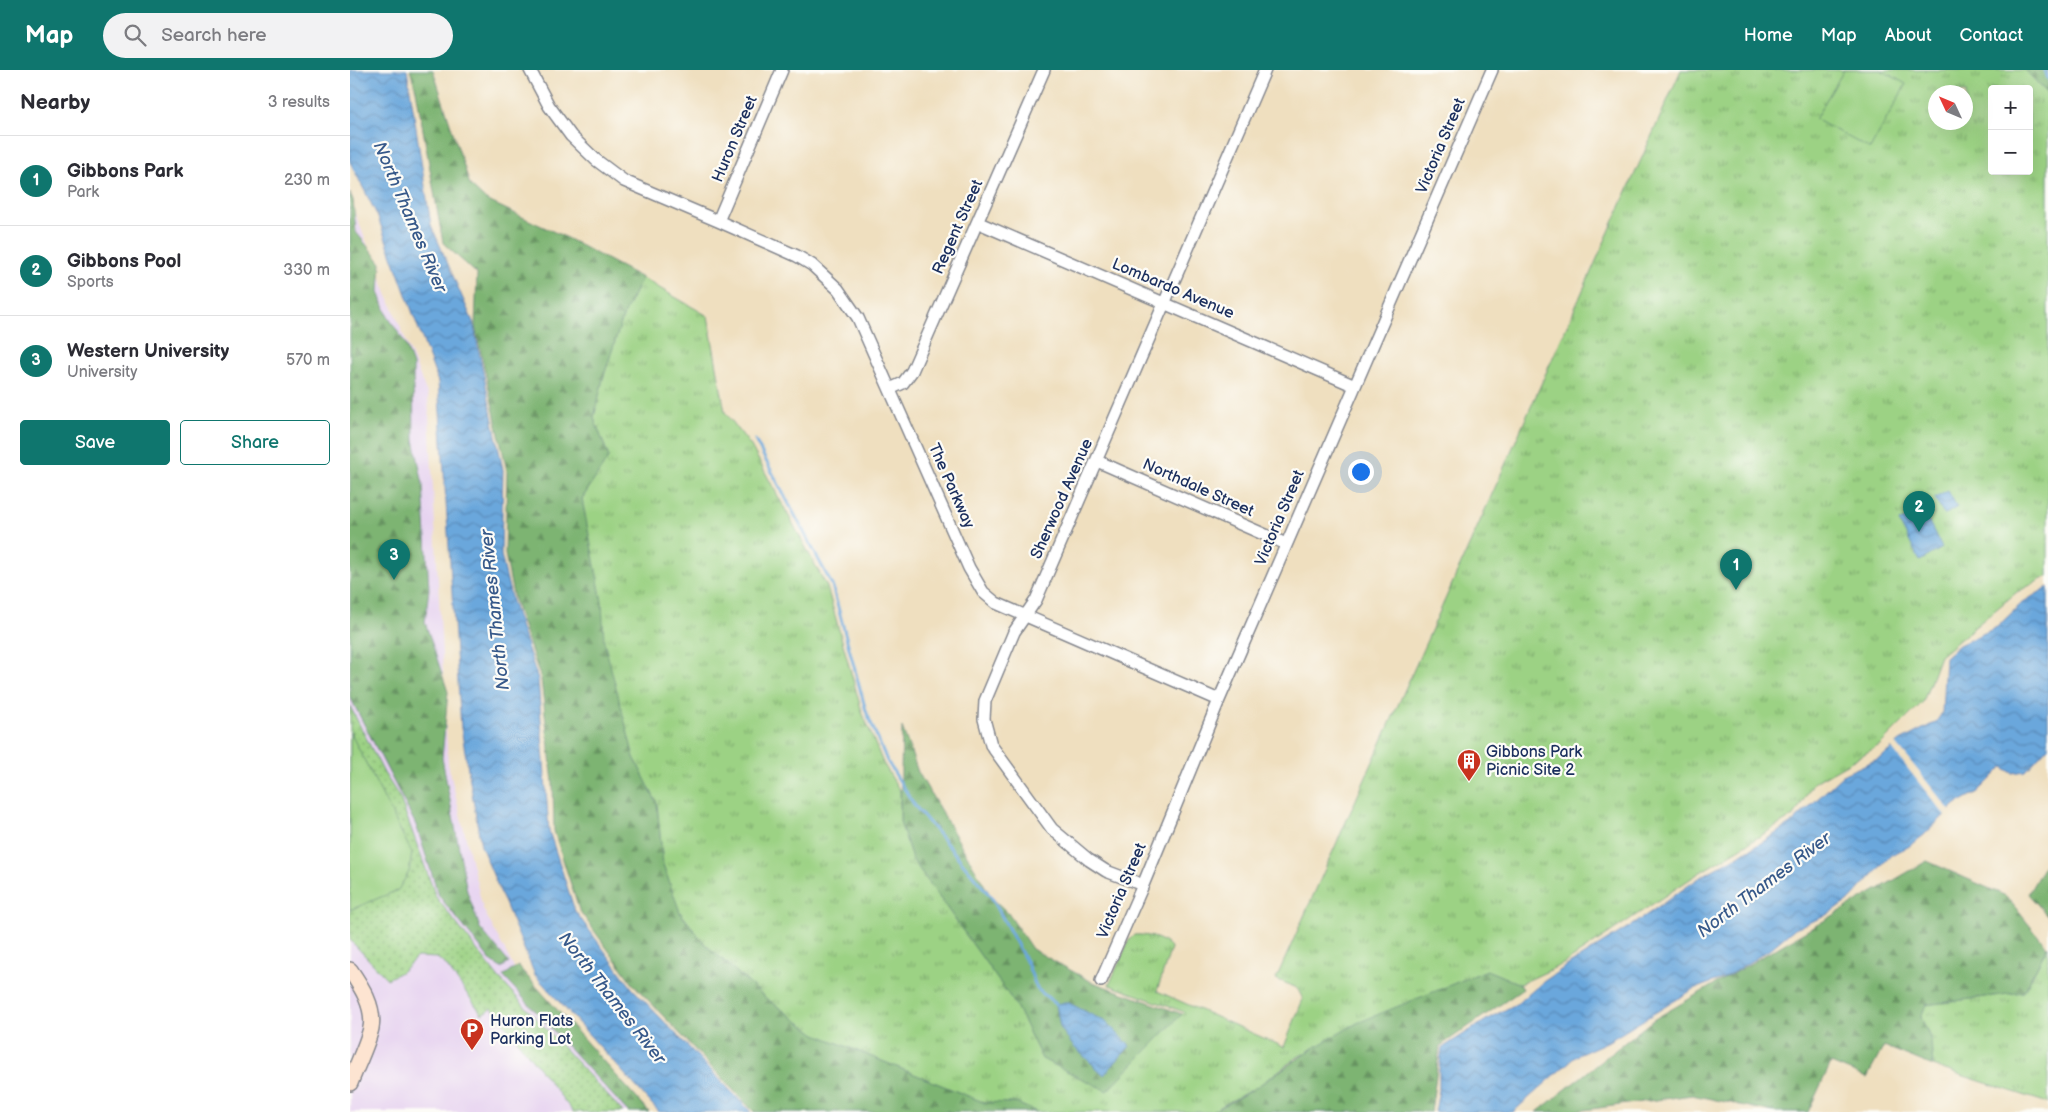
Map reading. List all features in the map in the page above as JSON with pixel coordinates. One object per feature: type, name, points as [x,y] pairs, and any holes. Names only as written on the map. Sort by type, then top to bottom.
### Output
[{"type":"street","name":"The Parkway","points":[[530,70],[549,106],[571,136],[596,160],[624,181],[797,256],[824,275],[849,303],[858,318],[979,586],[996,602],[1219,700]]},
{"type":"street","name":"Huron Street","points":[[717,220],[782,70]]},
{"type":"street","name":"Regent Street","points":[[890,389],[903,383],[912,371],[1044,70]]},
{"type":"street","name":"Sherwood Avenue","points":[[1143,885],[1106,871],[1089,860],[1052,829],[991,745],[984,719],[985,701],[1014,632],[1036,600],[1265,70]]},
{"type":"street","name":"Victoria Street","points":[[1101,980],[1143,885],[1286,544],[1492,70]]},
{"type":"street","name":"Lombardo Avenue","points":[[978,223],[1355,386]]},
{"type":"street","name":"Northdale Street","points":[[1097,461],[1286,544]]},
{"type":"street","points":[[350,970],[362,986],[370,1011],[371,1027],[350,1083]]},
{"type":"shaded area","points":[[350,201],[428,396],[448,764],[483,909],[521,981],[642,1112],[350,1112]]},
{"type":"green space","points":[[410,70],[433,70],[470,185],[486,200],[563,236],[642,278],[623,317],[603,379],[594,418],[609,457],[582,499],[602,601],[605,641],[634,757],[657,803],[663,864],[681,914],[705,944],[766,998],[816,1034],[983,1102],[1016,1103],[1037,1112],[754,1112],[633,984],[579,910],[554,831],[553,782],[541,679],[514,600],[505,554],[507,471],[475,326],[477,274],[443,243],[416,90]]},
{"type":"green space","points":[[1681,70],[2025,70],[2048,94],[2048,576],[2017,592],[1940,656],[1923,702],[1880,745],[1813,783],[1795,815],[1699,873],[1563,964],[1520,984],[1487,970],[1357,1023],[1296,1058],[1258,1086],[1211,1112],[1037,1112],[1016,1103],[983,1102],[816,1034],[766,998],[705,944],[680,912],[663,864],[657,803],[634,757],[604,641],[602,601],[582,499],[609,457],[594,418],[603,379],[623,317],[642,278],[708,316],[725,412],[751,446],[827,587],[862,712],[883,763],[900,791],[900,822],[912,859],[1015,1004],[1042,1059],[1107,1091],[1184,1012],[1109,985],[1129,940],[1134,935],[1154,937],[1171,948],[1157,991],[1284,1047],[1303,999],[1297,988],[1276,979]]},
{"type":"green space","points":[[1844,70],[1881,70],[1906,84],[1870,149],[1815,119]]},
{"type":"green space","points":[[2025,70],[2048,70],[2048,94]]},
{"type":"green space","points":[[350,193],[353,200],[356,232],[381,263],[379,291],[387,315],[405,343],[413,365],[414,439],[423,485],[429,589],[425,622],[448,692],[442,758],[467,891],[480,928],[509,963],[501,968],[492,962],[439,896],[416,825],[350,697]]},
{"type":"green space","points":[[350,706],[384,773],[400,798],[436,897],[498,977],[623,1112],[573,1112],[492,1008],[482,1014],[445,964],[437,958],[417,957],[401,972],[387,979],[350,940]]},
{"type":"green space","points":[[902,727],[918,772],[992,898],[1008,913],[1032,949],[1092,982],[1182,1014],[1107,1092],[1042,1059],[1015,1004],[912,859],[900,822]]},
{"type":"green space","points":[[350,732],[412,853],[409,872],[398,890],[350,910]]},
{"type":"green space","points":[[2048,859],[2048,916],[2028,894]]},
{"type":"green space","points":[[1927,861],[2006,896],[2047,947],[2024,992],[1926,1005],[1921,1017],[1931,1040],[1933,1066],[1884,1046],[1867,1078],[1831,1063],[1808,1112],[1774,1112],[1692,1095],[1570,1112],[1537,1112],[1653,1020]]},
{"type":"green space","points":[[2048,946],[2048,1103],[1933,1066],[1931,1040],[1921,1017],[1926,1005],[2024,992]]},
{"type":"green space","points":[[518,966],[649,1112],[628,1112],[503,976]]},
{"type":"green space","points":[[1487,970],[1520,984],[1523,989],[1440,1046],[1431,1112],[1211,1112],[1230,1103],[1320,1044],[1357,1023]]},
{"type":"water","name":"North Thames River","points":[[350,70],[407,70],[431,225],[473,322],[503,470],[501,555],[512,601],[538,679],[549,831],[575,911],[632,988],[751,1112],[659,1112],[535,975],[481,846],[461,728],[438,382],[377,215],[350,162]]},
{"type":"water","points":[[1948,491],[1957,507],[1944,515],[1935,498]]},
{"type":"water","points":[[1923,510],[1942,548],[1920,561],[1899,522]]},
{"type":"water","name":"North Thames River","points":[[2048,587],[2048,747],[2026,771],[2012,773],[2003,767],[1978,792],[1956,804],[1924,835],[1908,847],[1891,855],[1850,900],[1823,917],[1795,928],[1769,950],[1724,978],[1694,989],[1609,1041],[1576,1056],[1513,1112],[1435,1112],[1439,1090],[1442,1048],[1491,1017],[1518,1003],[1543,982],[1635,923],[1702,876],[1761,843],[1793,822],[1844,774],[1882,757],[1900,741],[1936,722],[1942,713],[1945,657],[1959,645],[1997,627],[2023,602]]},
{"type":"water","points":[[1067,1002],[1106,1022],[1130,1046],[1104,1075],[1073,1046],[1060,1027],[1056,1004]]},
{"type":"pier","points":[[1895,742],[1952,813],[1947,818],[1890,746]]},
{"type":"waterway","points":[[2045,70],[2048,79]]},
{"type":"waterway","points":[[755,440],[832,585],[866,711],[887,761],[915,806],[992,898],[1027,963],[1037,989],[1056,1004]]},
{"type":"place","name":"Gibbons Pool","points":[[1919,532]]},
{"type":"place","name":"Western University","points":[[394,580]]},
{"type":"place","name":"Gibbons Park","points":[[1736,590]]},
{"type":"place","name":"Gibbons Park Picnic Site 2","points":[[1469,782]]},
{"type":"place","name":"Huron Flats Parking Lot","points":[[472,1051]]}]
